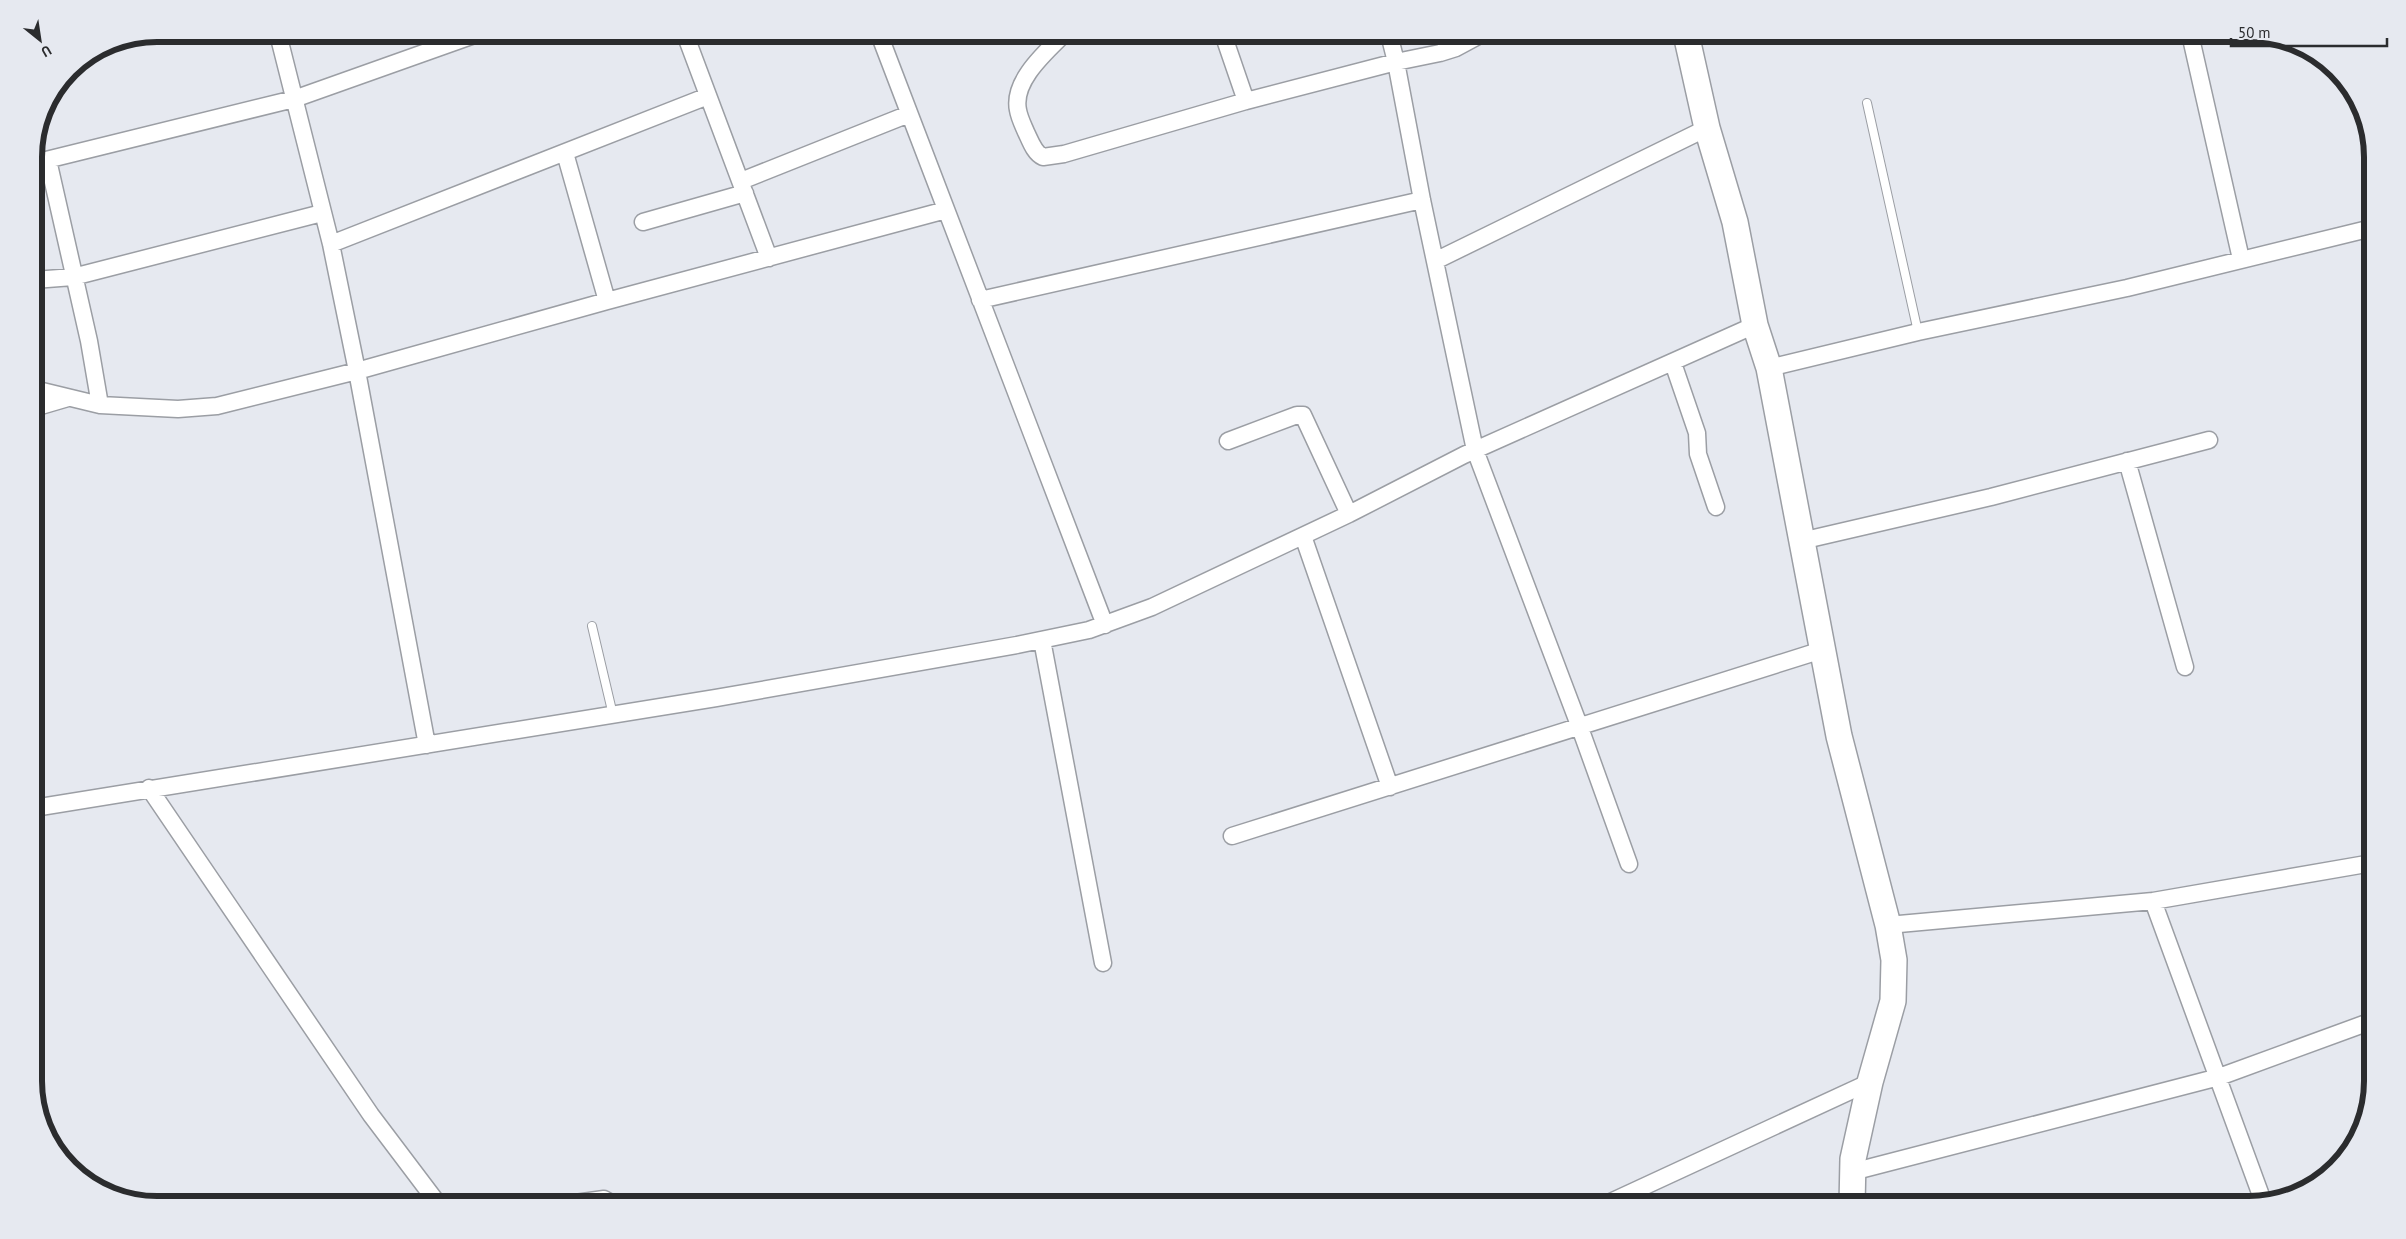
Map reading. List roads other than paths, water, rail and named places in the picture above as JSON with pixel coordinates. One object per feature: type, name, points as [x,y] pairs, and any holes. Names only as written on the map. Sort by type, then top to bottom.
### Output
[{"type":"main road","points":[[1688,42],[1707,128],[1735,222],[1755,325],[1769,368],[1843,754],[1888,925],[1894,960],[1893,1001],[1870,1082],[1853,1159],[1852,1196]]},
{"type":"street","points":[[1226,42],[1246,101]]},
{"type":"street","points":[[1391,42],[1422,200],[1475,450],[1579,725],[1629,864]]},
{"type":"street","points":[[1056,43],[1035,66],[1018,93],[1017,109],[1021,121],[1034,149],[1042,157],[1064,154],[1246,101],[1456,48],[1466,42]]},
{"type":"street","points":[[2192,42],[2241,258]]},
{"type":"street","points":[[280,43],[331,244],[357,371],[426,745]]},
{"type":"street","points":[[43,162],[294,99],[452,43]]},
{"type":"street","points":[[689,43],[769,258]]},
{"type":"street","points":[[882,43],[1105,625]]},
{"type":"street","points":[[331,244],[708,96]]},
{"type":"street","points":[[643,222],[743,187],[909,114]]},
{"type":"street","points":[[1435,261],[1707,128]]},
{"type":"street","points":[[565,153],[607,301]]},
{"type":"street","points":[[43,169],[89,341],[100,404]]},
{"type":"street","points":[[980,300],[1422,200]]},
{"type":"street","points":[[43,391],[100,404],[178,409],[217,406],[357,371],[607,301],[946,210]]},
{"type":"street","points":[[43,279],[73,277],[322,213]]},
{"type":"street","points":[[1769,368],[1918,332],[2127,288],[2241,258],[2363,230]]},
{"type":"street","points":[[43,806],[613,715],[1042,640],[1105,625],[1152,607],[1303,536],[1475,450],[1755,325]]},
{"type":"street","points":[[1672,363],[1697,433],[1698,454],[1716,508]]},
{"type":"street","points":[[43,405],[69,398]]},
{"type":"street","points":[[1228,441],[1297,415],[1303,415],[1349,514]]},
{"type":"street","points":[[1801,541],[1901,519],[2209,440]]},
{"type":"street","points":[[2128,461],[2185,667]]},
{"type":"street","points":[[1303,536],[1390,787]]},
{"type":"street","points":[[1042,640],[1103,963]]},
{"type":"street","points":[[1232,836],[1579,725],[1822,650]]},
{"type":"street","points":[[150,788],[371,1115],[432,1196]]},
{"type":"street","points":[[1888,925],[2153,901],[2364,865]]},
{"type":"street","points":[[2153,901],[2261,1196]]},
{"type":"street","points":[[1852,1172],[2219,1077],[2364,1025]]},
{"type":"street","points":[[1623,1196],[1870,1082]]},
{"type":"lane","points":[[1867,103],[1918,332]]},
{"type":"lane","points":[[592,626],[613,715]]}]
